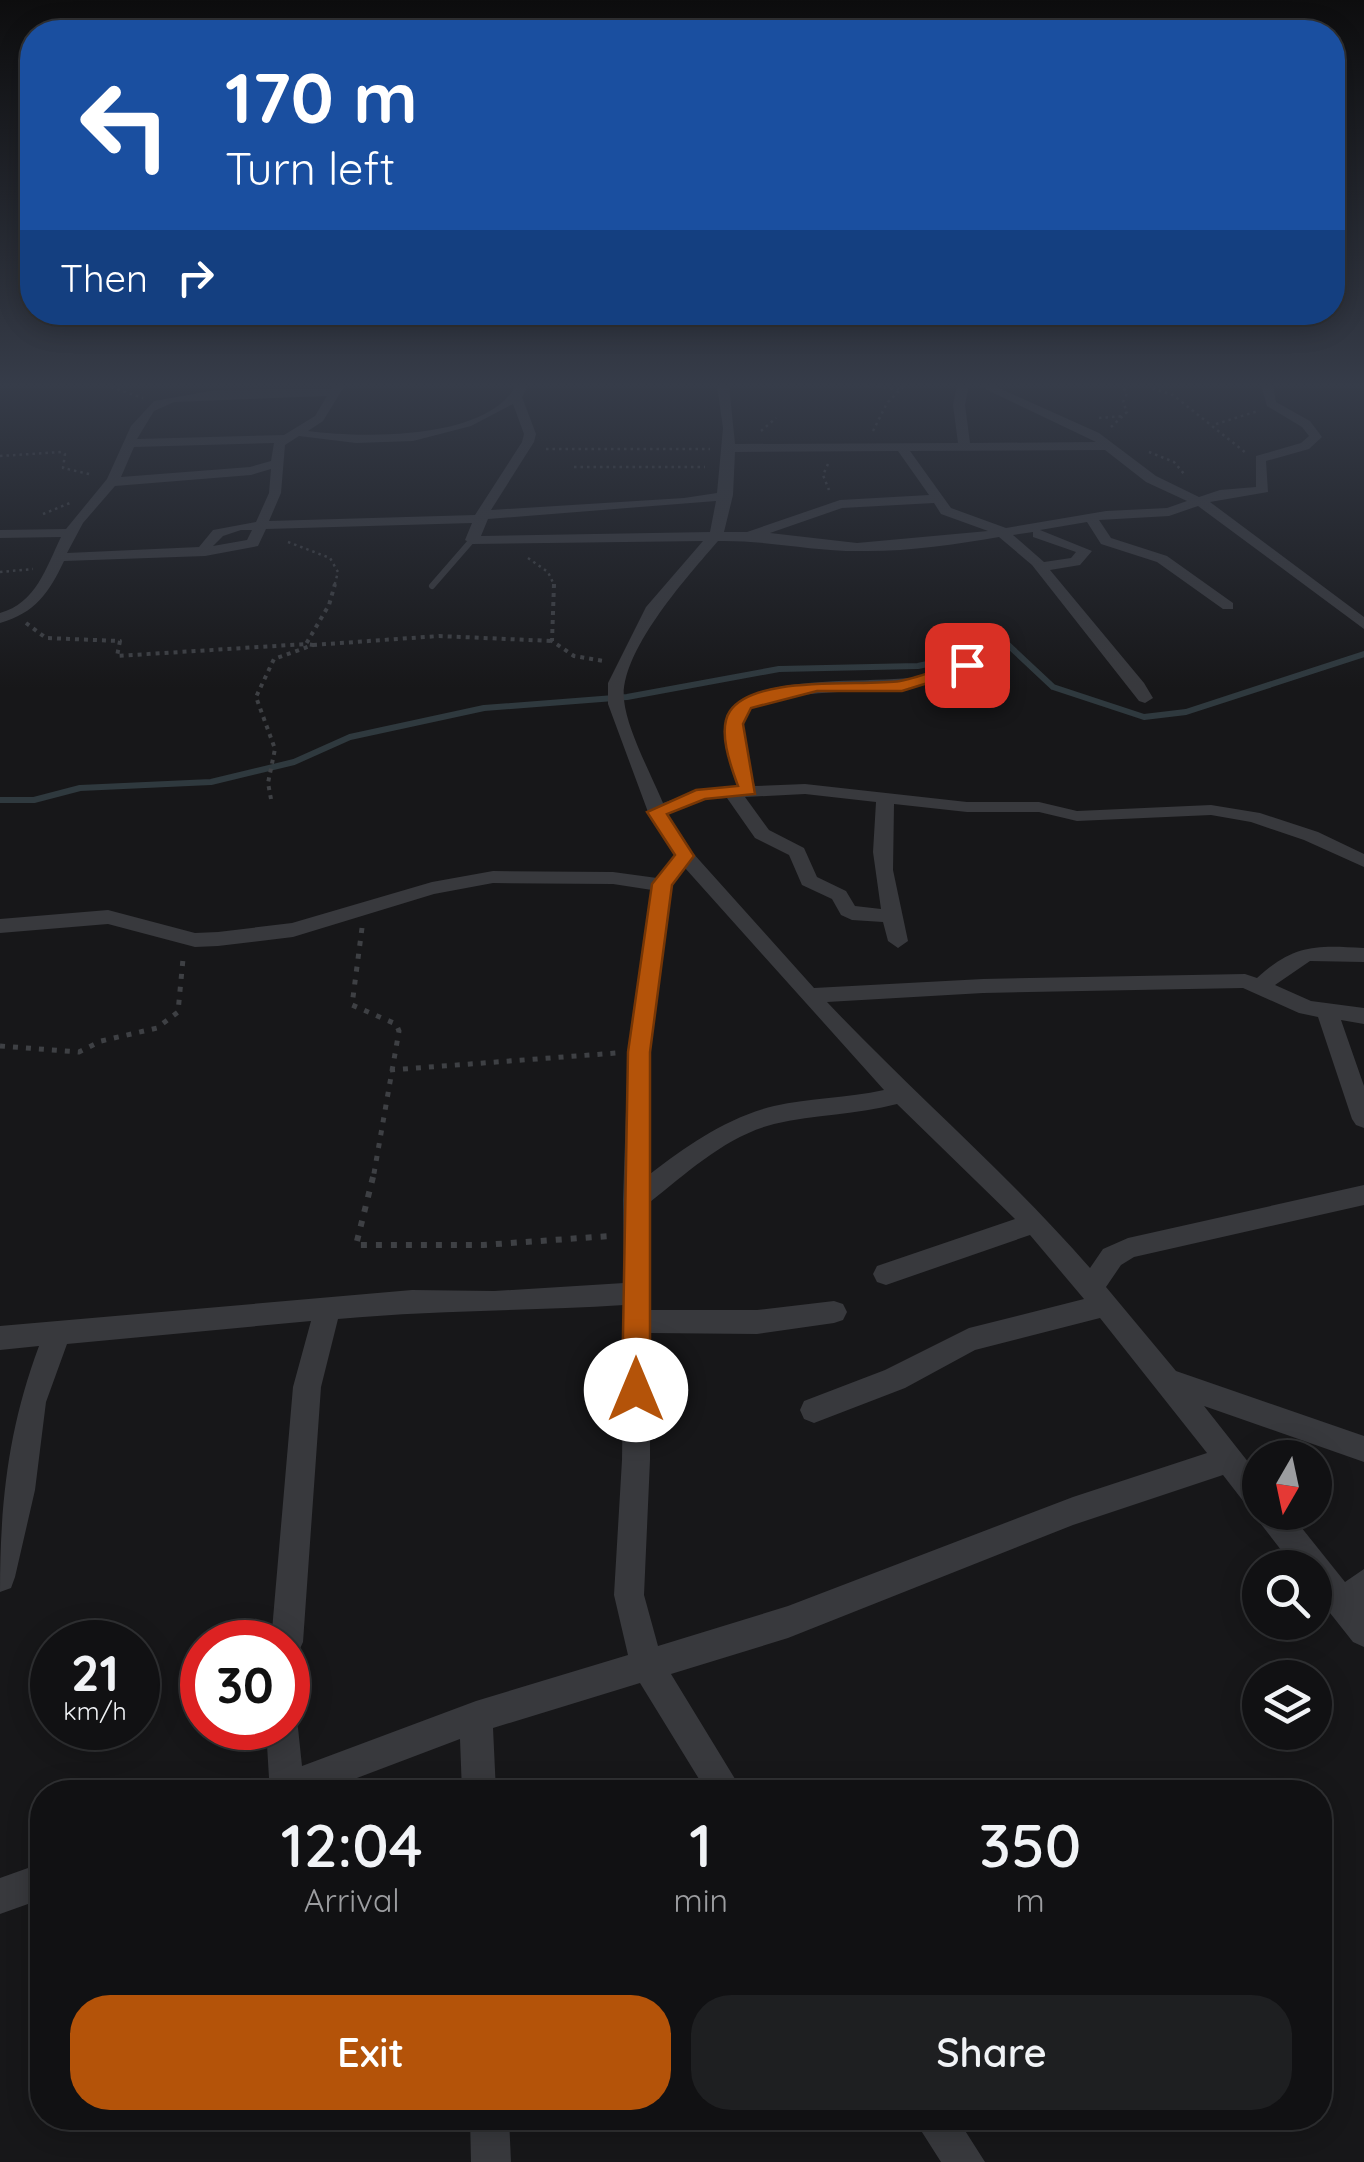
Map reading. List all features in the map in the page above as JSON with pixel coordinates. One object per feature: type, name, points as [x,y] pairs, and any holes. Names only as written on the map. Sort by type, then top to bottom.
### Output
[{"type":"street","points":[[7,617],[42,589],[70,534],[108,486]]},
{"type":"street","points":[[62,556],[206,552],[253,543],[268,524],[275,486]]},
{"type":"street","points":[[500,486],[472,540],[717,534],[864,548],[1030,532],[1201,503],[1220,494],[1260,491],[1260,486]]},
{"type":"street","points":[[727,486],[717,534],[653,608],[622,664],[616,697],[656,812],[685,856],[809,996],[901,1094],[1035,1223],[1168,1380],[1242,1478]]},
{"type":"street","points":[[927,486],[952,516],[1007,535],[1041,568],[1080,619],[1128,668],[1145,698]]},
{"type":"street","points":[[1166,486],[1201,503],[1364,624]]},
{"type":"street","points":[[206,552],[217,532],[268,524],[481,517],[684,502],[726,495]]},
{"type":"street","points":[[754,535],[833,506],[935,499]]},
{"type":"street","points":[[1093,520],[1106,541],[1162,559],[1228,606]]},
{"type":"street","points":[[1030,532],[1085,551],[1075,562],[1041,568]]},
{"type":"street","points":[[0,534],[70,534]]},
{"type":"street","points":[[892,916],[859,915],[848,910],[838,895],[809,881],[797,852],[762,834],[740,791],[735,716],[745,704],[817,686],[876,688],[923,682],[960,671],[974,657]]},
{"type":"street","points":[[656,812],[702,794],[804,789],[967,807],[1038,807],[1077,816],[1232,812],[1311,836],[1364,861]]},
{"type":"street","points":[[886,797],[881,841],[898,941]]},
{"type":"street","points":[[685,856],[662,884],[639,1052],[636,1460],[629,1595],[647,1665],[719,1780]]},
{"type":"street","points":[[0,926],[108,917],[195,940],[255,936],[348,916],[432,888],[493,878],[614,878],[662,884]]},
{"type":"street","points":[[1262,985],[1288,958],[1308,952],[1364,955]]},
{"type":"street","points":[[809,996],[1206,980],[1262,985],[1328,1014],[1364,1016]]},
{"type":"street","points":[[1328,1014],[1364,1118]]},
{"type":"street","points":[[635,1200],[732,1130],[758,1119],[869,1105],[901,1094]]},
{"type":"street","points":[[1098,1296],[1112,1257],[1128,1248],[1364,1195]]},
{"type":"street","points":[[886,1274],[1035,1223]]},
{"type":"street","points":[[0,1338],[328,1307],[636,1293]]},
{"type":"street","points":[[814,1410],[894,1380],[969,1340],[1098,1296]]},
{"type":"street","points":[[289,1620],[307,1387],[328,1307]]},
{"type":"street","points":[[636,1321],[741,1322],[834,1312]]},
{"type":"street","points":[[2,1560],[20,1490],[32,1402],[58,1331]]},
{"type":"street","points":[[1168,1380],[1364,1448]]},
{"type":"street","points":[[309,1780],[476,1717],[788,1622],[1072,1511],[1228,1460]]},
{"type":"street","points":[[1284,1530],[1300,1550]]},
{"type":"street","points":[[1332,1580],[1354,1595],[1364,1631]]},
{"type":"street","points":[[476,1717],[479,1780]]},
{"type":"street","points":[[282,1750],[282,1780]]},
{"type":"street","points":[[0,1896],[30,1885]]},
{"type":"street","points":[[491,2130],[492,2162]]},
{"type":"street","points":[[942,2130],[966,2162]]},
{"type":"lane","points":[[432,586],[472,540]]},
{"type":"path","points":[[39,516],[105,486]]},
{"type":"path","points":[[827,486],[833,506]]},
{"type":"path","points":[[268,524],[290,544],[322,554],[336,564],[329,605],[309,644],[274,659],[256,697],[276,749],[268,784],[270,798]]},
{"type":"path","points":[[499,541],[542,565],[554,580],[557,605],[552,641]]},
{"type":"path","points":[[7,617],[46,638],[120,642],[117,656],[428,637],[487,638],[506,643],[552,641],[574,656],[622,664]]},
{"type":"path","points":[[348,916],[365,933],[352,1005],[396,1024],[399,1031],[379,1153],[356,1245],[483,1245],[635,1235]]},
{"type":"path","points":[[0,1046],[79,1052],[174,1018],[186,964],[170,934]]},
{"type":"path","points":[[390,1070],[639,1052]]},
{"type":"waterway","points":[[0,800],[34,800],[80,788],[211,782],[294,762],[350,737],[484,708],[627,697],[779,669],[918,666],[946,660],[952,650],[1006,643],[1053,687],[1144,717],[1186,712],[1364,654]]},
{"type":"route","points":[[636,1390],[639,1052],[662,884],[685,856],[656,812],[702,794],[748,790],[737,758],[735,724],[735,716],[745,704],[817,686],[902,686],[960,671],[967,665]]}]
